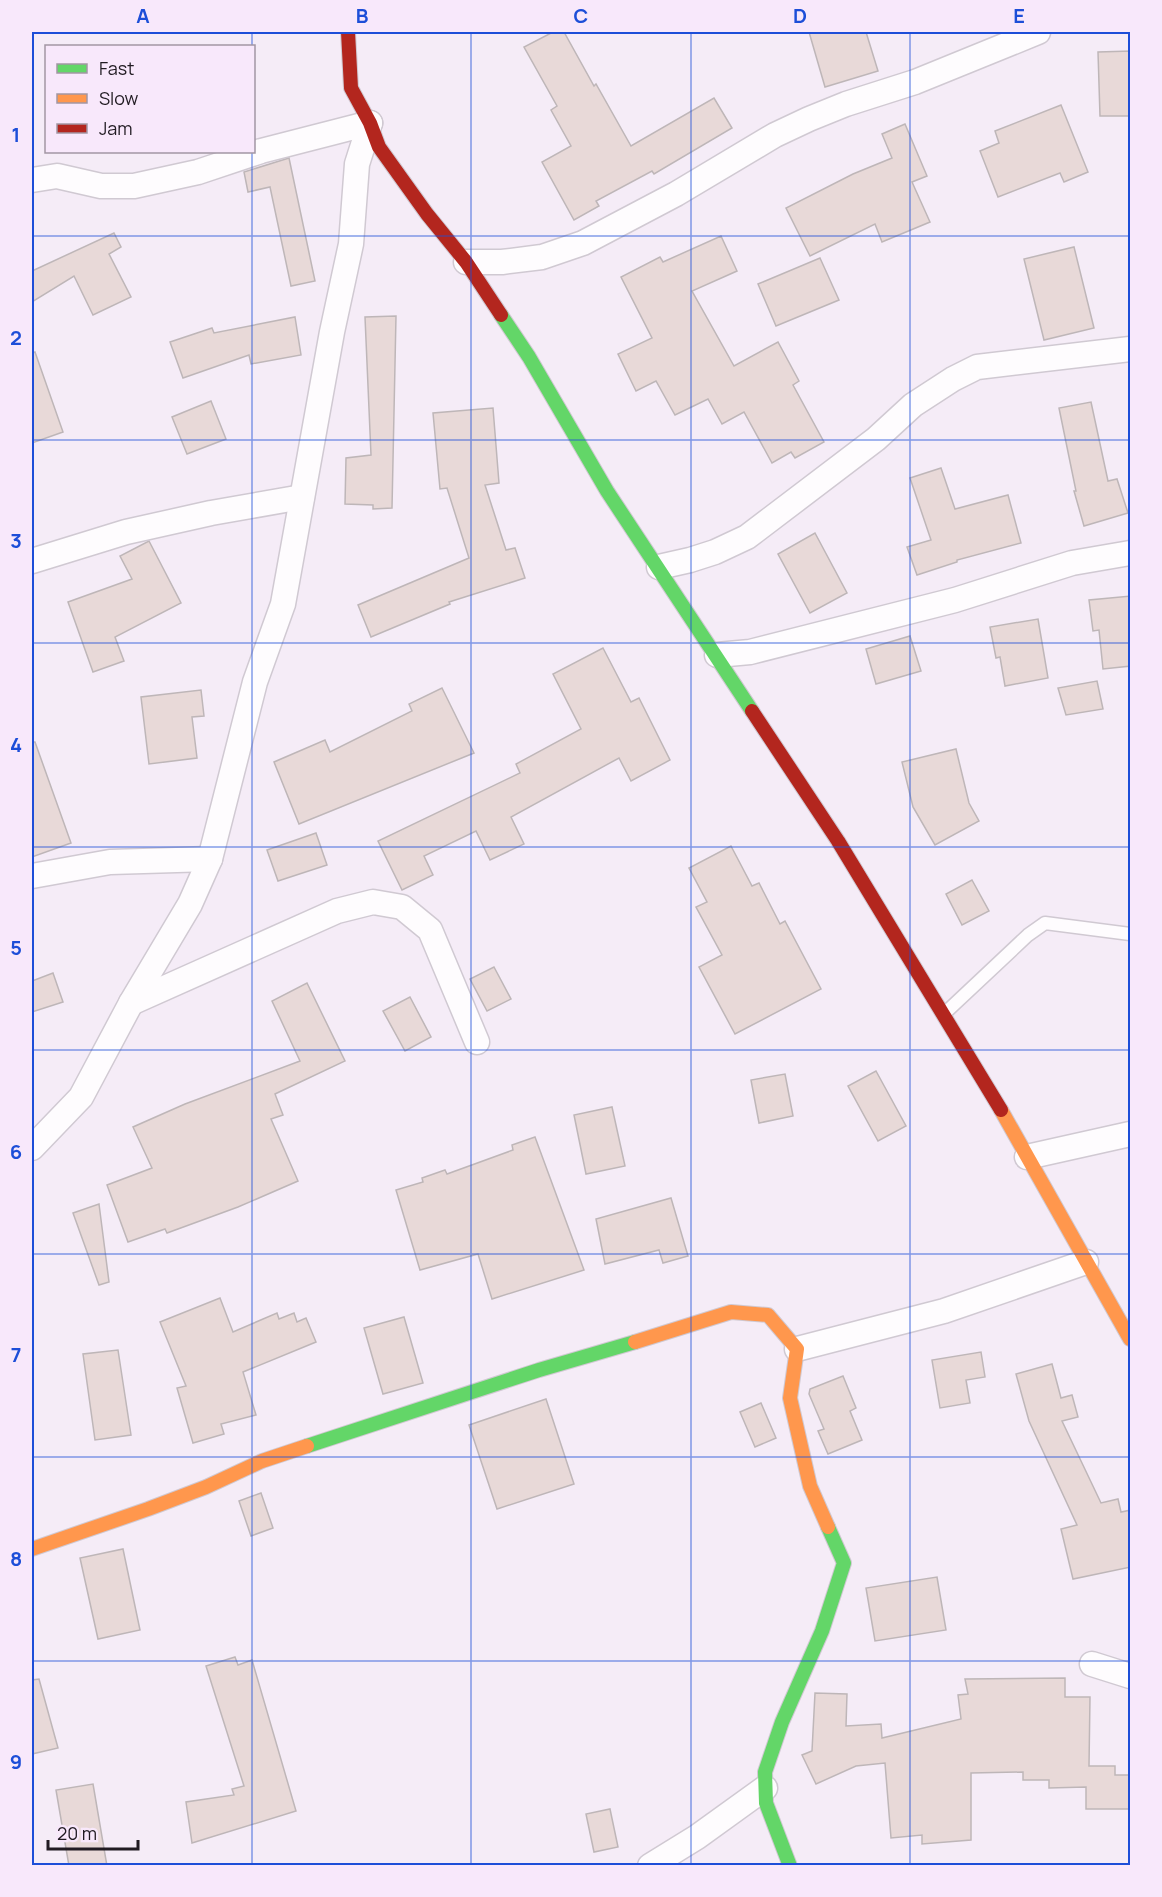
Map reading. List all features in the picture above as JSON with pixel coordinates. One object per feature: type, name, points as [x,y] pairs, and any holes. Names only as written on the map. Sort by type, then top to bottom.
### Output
[{"type":"street","points":[[348,32],[351,88],[370,123],[379,147],[427,214],[466,262],[529,357],[607,490],[838,841],[944,1014],[1131,1339]]},
{"type":"street","points":[[466,262],[502,262],[542,257],[583,243],[629,220],[776,135],[809,119],[846,104],[915,82],[1038,32]]},
{"type":"street","points":[[32,180],[57,176],[101,186],[134,186],[198,172],[261,151],[370,123]]},
{"type":"street","points":[[32,1148],[81,1097],[131,1003],[190,904],[210,859],[255,682],[283,604],[332,332],[351,244],[357,164],[370,123]]},
{"type":"street","points":[[659,567],[715,552],[747,537],[876,439],[913,405],[953,379],[977,367],[1131,349]]},
{"type":"street","points":[[32,561],[126,532],[211,513],[302,497]]},
{"type":"street","points":[[717,655],[750,652],[955,600],[1072,563],[1131,553]]},
{"type":"street","points":[[32,876],[110,862],[210,859]]},
{"type":"street","points":[[131,1003],[337,911],[373,902],[402,907],[430,930],[477,1042]]},
{"type":"street","points":[[1028,1157],[1131,1134]]},
{"type":"street","points":[[796,1349],[944,1311],[1086,1262]]},
{"type":"street","points":[[32,1549],[171,1502],[262,1461],[539,1370],[731,1312],[768,1315],[796,1349],[790,1398],[810,1486],[844,1563],[822,1630],[782,1722],[765,1772],[765,1803],[790,1866]]},
{"type":"street","points":[[1092,1664],[1131,1676]]},
{"type":"street","points":[[650,1866],[697,1837],[765,1788]]},
{"type":"lane","points":[[944,1014],[1028,934],[1045,923],[1131,934]]},
{"type":"building","points":[[553,32],[564,32],[631,146],[714,98],[732,128],[654,174],[652,171],[596,201],[599,206],[574,220],[542,162],[571,146],[551,110],[557,106],[524,47]]},
{"type":"building","points":[[809,32],[866,32],[878,71],[825,87]]},
{"type":"building","points":[[1131,51],[1131,116],[1100,116],[1098,52]]},
{"type":"building","points":[[1061,105],[1088,172],[1064,182],[1060,173],[998,197],[980,151],[999,143],[995,131]]},
{"type":"building","points":[[905,124],[927,176],[912,182],[930,222],[882,242],[875,224],[810,256],[786,208],[853,174],[892,158],[882,134]]},
{"type":"building","points":[[289,158],[315,281],[291,286],[270,187],[248,192],[244,172]]},
{"type":"building","points":[[114,233],[121,247],[109,254],[131,297],[93,315],[74,276],[32,302],[32,271]]},
{"type":"building","points":[[721,236],[737,271],[692,291],[734,366],[778,342],[799,381],[793,385],[824,442],[795,458],[791,452],[772,463],[744,412],[722,424],[708,399],[675,415],[656,381],[636,391],[618,354],[652,338],[621,277],[660,257],[663,262]]},
{"type":"building","points":[[1074,247],[1094,328],[1044,340],[1024,259]]},
{"type":"building","points":[[820,258],[839,300],[776,326],[758,284]]},
{"type":"building","points":[[396,316],[392,508],[373,509],[373,505],[345,504],[346,458],[371,455],[365,317]]},
{"type":"building","points":[[295,317],[301,355],[251,364],[249,355],[183,378],[170,342],[212,328],[214,333]]},
{"type":"building","points":[[35,352],[63,432],[32,443],[32,353]]},
{"type":"building","points":[[211,401],[226,439],[187,454],[172,417]]},
{"type":"building","points":[[1091,402],[1108,481],[1117,479],[1128,513],[1084,526],[1074,491],[1076,491],[1059,408]]},
{"type":"building","points":[[493,408],[499,483],[485,485],[506,550],[515,548],[525,578],[449,602],[450,604],[371,637],[358,605],[469,558],[447,488],[440,489],[433,413]]},
{"type":"building","points":[[941,468],[955,509],[1008,495],[1021,543],[957,560],[957,562],[917,575],[907,547],[931,540],[910,478]]},
{"type":"building","points":[[815,533],[847,593],[810,613],[778,554]]},
{"type":"building","points":[[149,541],[181,603],[115,637],[124,661],[93,672],[68,602],[132,579],[120,556]]},
{"type":"building","points":[[1131,596],[1131,666],[1103,669],[1099,630],[1093,631],[1089,600]]},
{"type":"building","points":[[1038,619],[1048,678],[1005,686],[1000,657],[996,658],[990,627]]},
{"type":"building","points":[[910,636],[921,671],[876,684],[866,649]]},
{"type":"building","points":[[603,648],[631,702],[639,698],[670,760],[631,781],[619,758],[511,817],[524,844],[490,860],[476,831],[424,856],[433,875],[402,890],[378,841],[520,773],[516,764],[581,729],[553,674]]},
{"type":"building","points":[[1097,681],[1103,709],[1066,715],[1058,688]]},
{"type":"building","points":[[442,688],[474,753],[299,824],[274,762],[325,740],[330,752],[412,711],[409,704]]},
{"type":"building","points":[[201,690],[204,716],[192,717],[197,758],[149,764],[141,697]]},
{"type":"building","points":[[32,742],[35,742],[71,843],[32,857]]},
{"type":"building","points":[[956,749],[969,803],[979,821],[935,845],[913,807],[902,762]]},
{"type":"building","points":[[316,833],[327,865],[278,881],[267,850]]},
{"type":"building","points":[[731,846],[752,886],[759,883],[780,924],[785,921],[821,989],[735,1034],[699,967],[722,955],[696,907],[707,902],[689,868]]},
{"type":"building","points":[[972,880],[989,911],[962,925],[946,894]]},
{"type":"building","points":[[494,967],[511,999],[487,1011],[470,979]]},
{"type":"building","points":[[53,973],[63,1002],[32,1012],[32,981]]},
{"type":"building","points":[[307,983],[345,1061],[275,1094],[283,1115],[271,1119],[298,1181],[238,1207],[167,1233],[165,1229],[128,1242],[107,1185],[152,1168],[133,1127],[185,1104],[300,1061],[272,1001]]},
{"type":"building","points":[[410,997],[431,1037],[405,1051],[383,1011]]},
{"type":"building","points":[[876,1071],[906,1126],[878,1141],[848,1086]]},
{"type":"building","points":[[785,1074],[793,1116],[759,1123],[751,1080]]},
{"type":"building","points":[[612,1107],[625,1166],[586,1174],[574,1115]]},
{"type":"building","points":[[535,1137],[584,1270],[492,1299],[478,1254],[420,1270],[396,1190],[423,1182],[422,1178],[445,1170],[447,1174],[513,1150],[512,1145]]},
{"type":"building","points":[[671,1198],[688,1256],[663,1263],[659,1250],[605,1264],[596,1219]]},
{"type":"building","points":[[99,1204],[109,1282],[99,1285],[73,1213]]},
{"type":"building","points":[[220,1298],[233,1332],[277,1313],[279,1319],[294,1313],[297,1322],[306,1318],[316,1342],[243,1372],[256,1415],[221,1424],[224,1434],[193,1443],[177,1388],[186,1386],[160,1322]]},
{"type":"building","points":[[404,1317],[423,1383],[383,1394],[364,1328]]},
{"type":"building","points":[[118,1350],[131,1435],[95,1440],[83,1354]]},
{"type":"building","points":[[981,1352],[985,1377],[966,1380],[970,1403],[940,1408],[932,1360]]},
{"type":"building","points":[[1052,1364],[1061,1398],[1072,1395],[1078,1417],[1062,1421],[1101,1503],[1118,1499],[1121,1512],[1131,1510],[1131,1567],[1073,1579],[1061,1529],[1077,1525],[1029,1421],[1016,1374]]},
{"type":"building","points":[[843,1376],[856,1408],[850,1411],[862,1440],[828,1454],[818,1431],[824,1429],[809,1394],[810,1389]]},
{"type":"building","points":[[546,1399],[574,1484],[497,1509],[469,1425]]},
{"type":"building","points":[[761,1403],[776,1438],[755,1447],[740,1412]]},
{"type":"building","points":[[261,1493],[273,1528],[251,1536],[239,1501]]},
{"type":"building","points":[[123,1549],[140,1630],[98,1639],[80,1558]]},
{"type":"building","points":[[937,1577],[946,1630],[875,1641],[866,1588]]},
{"type":"building","points":[[235,1657],[238,1665],[252,1660],[296,1811],[192,1843],[186,1802],[234,1795],[232,1789],[244,1786],[206,1666]]},
{"type":"building","points":[[1065,1678],[1065,1697],[1090,1697],[1089,1766],[1115,1766],[1115,1775],[1131,1775],[1131,1809],[1086,1809],[1086,1787],[1049,1788],[1049,1780],[1023,1780],[1023,1772],[971,1773],[971,1840],[922,1844],[922,1835],[891,1838],[885,1763],[856,1766],[816,1784],[802,1755],[812,1751],[815,1693],[847,1694],[846,1726],[881,1724],[882,1738],[961,1719],[958,1695],[968,1694],[965,1679]]},
{"type":"building","points":[[39,1679],[58,1748],[32,1754],[32,1680]]},
{"type":"building","points":[[93,1784],[107,1866],[69,1866],[56,1790]]},
{"type":"building","points":[[610,1809],[618,1847],[594,1852],[586,1814]]},
{"type":"traffic: fast","points":[[501,315],[529,357],[607,491],[752,711]]},
{"type":"traffic: fast","points":[[307,1446],[539,1370],[635,1342]]},
{"type":"traffic: fast","points":[[790,1866],[766,1803],[765,1772],[782,1722],[822,1631],[844,1563],[828,1527]]},
{"type":"traffic: slow","points":[[1001,1110],[1130,1339]]},
{"type":"traffic: slow","points":[[635,1342],[731,1312],[768,1315],[797,1349],[790,1398],[810,1486],[828,1527]]},
{"type":"traffic: slow","points":[[32,1549],[148,1509],[206,1487],[262,1461],[307,1446]]},
{"type":"traffic: jam","points":[[348,32],[351,88],[370,123],[379,147],[427,214],[466,262],[501,315]]},
{"type":"traffic: jam","points":[[752,711],[838,841],[1001,1110]]}]
